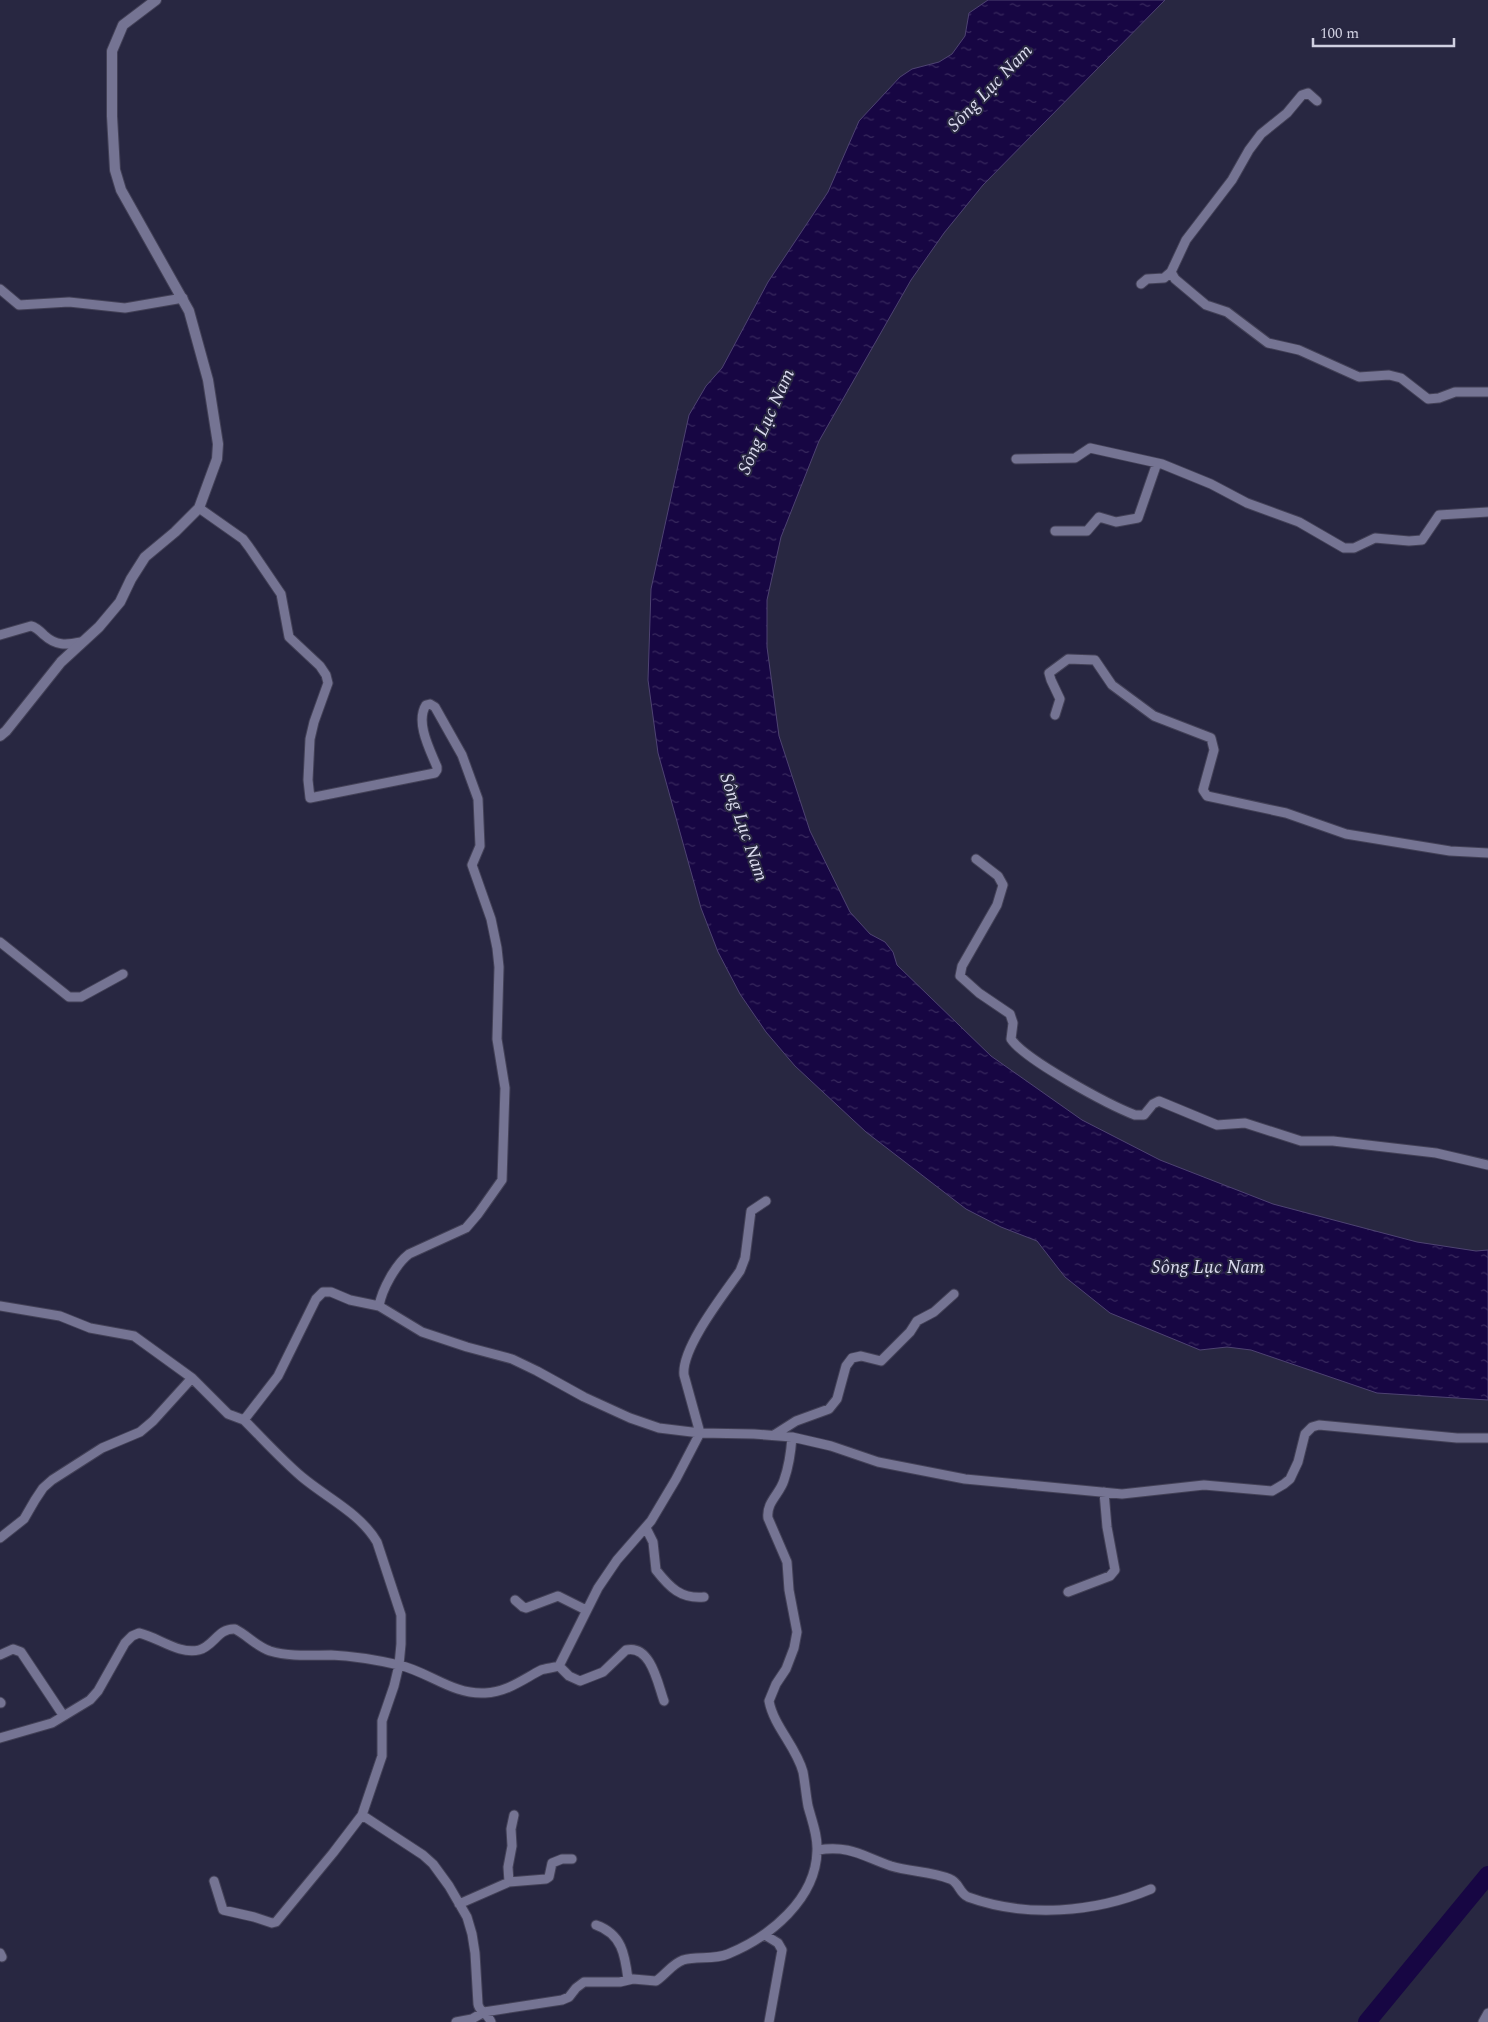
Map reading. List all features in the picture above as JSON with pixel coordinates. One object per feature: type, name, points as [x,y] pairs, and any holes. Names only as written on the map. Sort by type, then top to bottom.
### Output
[{"type":"street","points":[[0,736],[61,662],[99,627],[120,602],[131,579],[145,557],[175,532],[199,508],[218,459],[218,444],[208,380],[189,311],[121,190],[116,170],[112,116],[112,51],[123,26],[156,0]]},
{"type":"street","points":[[1141,284],[1147,279],[1164,278],[1171,272],[1186,240],[1232,180],[1249,150],[1261,134],[1287,113],[1302,95],[1308,93],[1317,101]]},
{"type":"street","points":[[1171,272],[1175,279],[1206,305],[1227,312],[1268,343],[1275,346],[1299,350],[1359,377],[1395,376],[1428,399],[1440,398],[1455,392],[1488,392]]},
{"type":"street","points":[[0,289],[19,305],[68,302],[125,308],[183,298]]},
{"type":"street","points":[[1016,459],[1075,458],[1090,448],[1157,463],[1211,484],[1258,507],[1299,522],[1344,548],[1354,548],[1376,538],[1409,541],[1422,540],[1439,515],[1488,512]]},
{"type":"street","points":[[1055,531],[1087,531],[1099,517],[1116,522],[1138,518],[1157,463]]},
{"type":"street","points":[[199,508],[243,538],[250,547],[282,594],[289,637],[320,666],[326,675],[328,683],[310,739],[308,780],[310,798],[435,773],[437,767],[423,724],[423,710],[426,705],[430,704],[434,707],[462,755],[476,791],[480,846],[472,865],[491,920],[499,967],[497,1038],[505,1088],[502,1147],[504,1174],[493,1194],[466,1228],[403,1259],[381,1293],[379,1306]]},
{"type":"street","points":[[0,635],[31,626],[61,645],[81,642]]},
{"type":"street","points":[[1054,714],[1060,699],[1050,680],[1050,673],[1068,659],[1095,660],[1112,685],[1154,716],[1211,738],[1214,750],[1203,790],[1208,796],[1286,813],[1346,834],[1450,851],[1488,853]]},
{"type":"street","points":[[976,858],[998,876],[1003,885],[997,905],[962,966],[960,976],[979,993],[1010,1014],[1012,1023],[1010,1036],[1013,1042],[1057,1073],[1135,1116],[1144,1115],[1153,1104],[1159,1101],[1217,1125],[1245,1123],[1302,1141],[1333,1141],[1436,1153],[1488,1164]]},
{"type":"street","points":[[0,942],[69,997],[80,997],[123,974]]},
{"type":"street","points":[[559,1666],[598,1588],[617,1560],[646,1528],[676,1479],[700,1433],[684,1375],[683,1366],[685,1359],[694,1341],[740,1271],[745,1258],[751,1212],[766,1202]]},
{"type":"street","points":[[244,1420],[278,1376],[319,1295],[323,1292],[331,1292],[350,1300],[379,1306],[422,1332],[512,1359],[537,1370],[584,1397],[630,1418],[667,1430],[792,1437],[831,1446],[878,1462],[965,1479],[1132,1494],[1204,1486],[1265,1490],[1277,1489],[1290,1479],[1294,1472],[1305,1434],[1308,1430],[1320,1425],[1457,1438],[1488,1438]]},
{"type":"street","points":[[774,1435],[796,1421],[829,1409],[837,1399],[846,1366],[852,1358],[861,1356],[880,1361],[910,1332],[917,1321],[934,1312],[954,1294]]},
{"type":"street","points":[[0,1306],[60,1316],[90,1328],[134,1336],[192,1378],[223,1410],[236,1418],[244,1420],[302,1476],[359,1519],[371,1531],[377,1542],[401,1615],[399,1666],[382,1721],[380,1766],[362,1815],[276,1922],[272,1923],[245,1914],[223,1910],[214,1882]]},
{"type":"street","points":[[0,1538],[24,1519],[34,1500],[52,1480],[102,1448],[140,1432],[153,1422],[192,1378]]},
{"type":"street","points":[[456,2022],[472,2019],[484,2012],[562,2000],[569,1997],[584,1982],[620,1982],[628,1979],[656,1981],[682,1960],[724,1956],[751,1944],[764,1935],[794,1906],[810,1883],[814,1873],[818,1850],[803,1773],[792,1748],[775,1719],[769,1701],[776,1684],[786,1669],[796,1640],[796,1623],[789,1590],[787,1562],[767,1512],[784,1482],[792,1437]]},
{"type":"street","points":[[1068,1592],[1110,1576],[1115,1570],[1107,1526],[1104,1492]]},
{"type":"street","points":[[646,1528],[653,1542],[656,1570],[668,1585],[684,1596],[704,1598]]},
{"type":"street","points":[[515,1600],[526,1608],[558,1596],[586,1610]]},
{"type":"street","points":[[0,1738],[47,1726],[94,1696],[125,1643],[139,1633],[181,1649],[197,1650],[206,1647],[224,1631],[235,1629],[272,1652],[291,1655],[333,1655],[399,1666],[463,1692],[482,1694],[504,1690],[521,1683],[542,1670],[559,1666]]},
{"type":"street","points":[[0,1655],[13,1649],[21,1652],[63,1715]]},
{"type":"street","points":[[559,1666],[574,1679],[585,1680],[603,1672],[626,1650],[638,1651],[654,1670],[664,1701]]},
{"type":"street","points":[[362,1815],[416,1850],[442,1874],[467,1918],[475,1953],[478,2007],[491,2022]]},
{"type":"street","points":[[509,1882],[508,1867],[512,1846],[511,1829],[514,1815]]},
{"type":"street","points":[[818,1850],[840,1848],[892,1866],[944,1877],[954,1881],[966,1896],[1020,1910],[1073,1908],[1112,1902],[1132,1897],[1151,1889]]},
{"type":"street","points":[[459,1904],[509,1882],[546,1879],[549,1877],[552,1863],[562,1859],[572,1859]]},
{"type":"street","points":[[596,1925],[615,1936],[626,1961],[628,1979]]},
{"type":"street","points":[[764,1935],[778,1943],[782,1950],[769,2022]]},
{"type":"street","points":[[1483,2022],[1488,2013]]},
{"type":"water","name":"Sông Lục Nam","points":[[988,0],[1165,0],[983,185],[944,233],[911,280],[819,441],[781,537],[767,600],[767,647],[779,736],[810,831],[850,912],[870,934],[885,942],[893,952],[897,965],[991,1056],[1082,1120],[1160,1160],[1273,1204],[1417,1242],[1476,1251],[1488,1250],[1488,1400],[1377,1393],[1251,1350],[1227,1347],[1200,1350],[1110,1313],[1065,1277],[1037,1241],[1001,1227],[966,1209],[866,1132],[795,1066],[766,1032],[740,994],[718,952],[701,908],[658,753],[648,680],[651,589],[689,415],[706,386],[722,368],[768,282],[828,192],[859,121],[900,77],[912,69],[939,62],[952,54],[965,36],[969,13]]},
{"type":"waterway","points":[[1367,2022],[1488,1875]]}]
